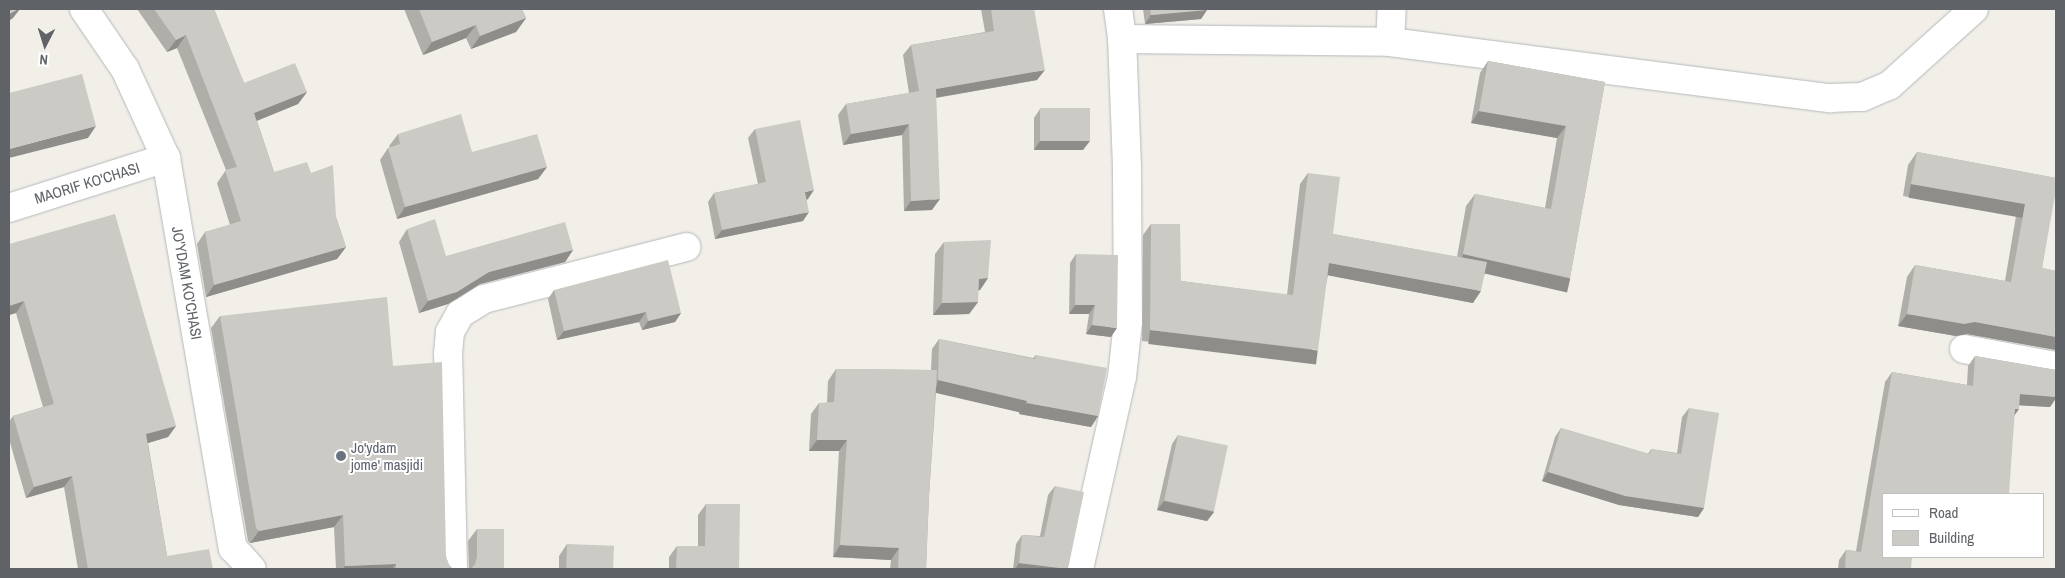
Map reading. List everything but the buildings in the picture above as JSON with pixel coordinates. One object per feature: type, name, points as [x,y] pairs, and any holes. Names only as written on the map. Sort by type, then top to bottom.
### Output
[{"type":"street","name":"JO'YDAM KO'CHASI","points":[[84,9],[125,69],[166,158],[233,548],[252,569]]},
{"type":"street","points":[[1078,569],[1122,377],[1128,322],[1127,167],[1122,39],[1118,9]]},
{"type":"street","points":[[1390,42],[1392,9]]},
{"type":"street","points":[[1122,39],[1390,42],[1830,98],[1862,97],[1890,85],[1974,9]]},
{"type":"street","name":"MAORIF KO'CHASI","points":[[9,208],[166,158]]},
{"type":"street","points":[[453,569],[448,354],[450,332],[460,314],[484,299],[686,247]]},
{"type":"street","points":[[1964,349],[2056,366]]},
{"type":"place","name":"Jo'ydam jome' masjidi","points":[[341,456]]}]
